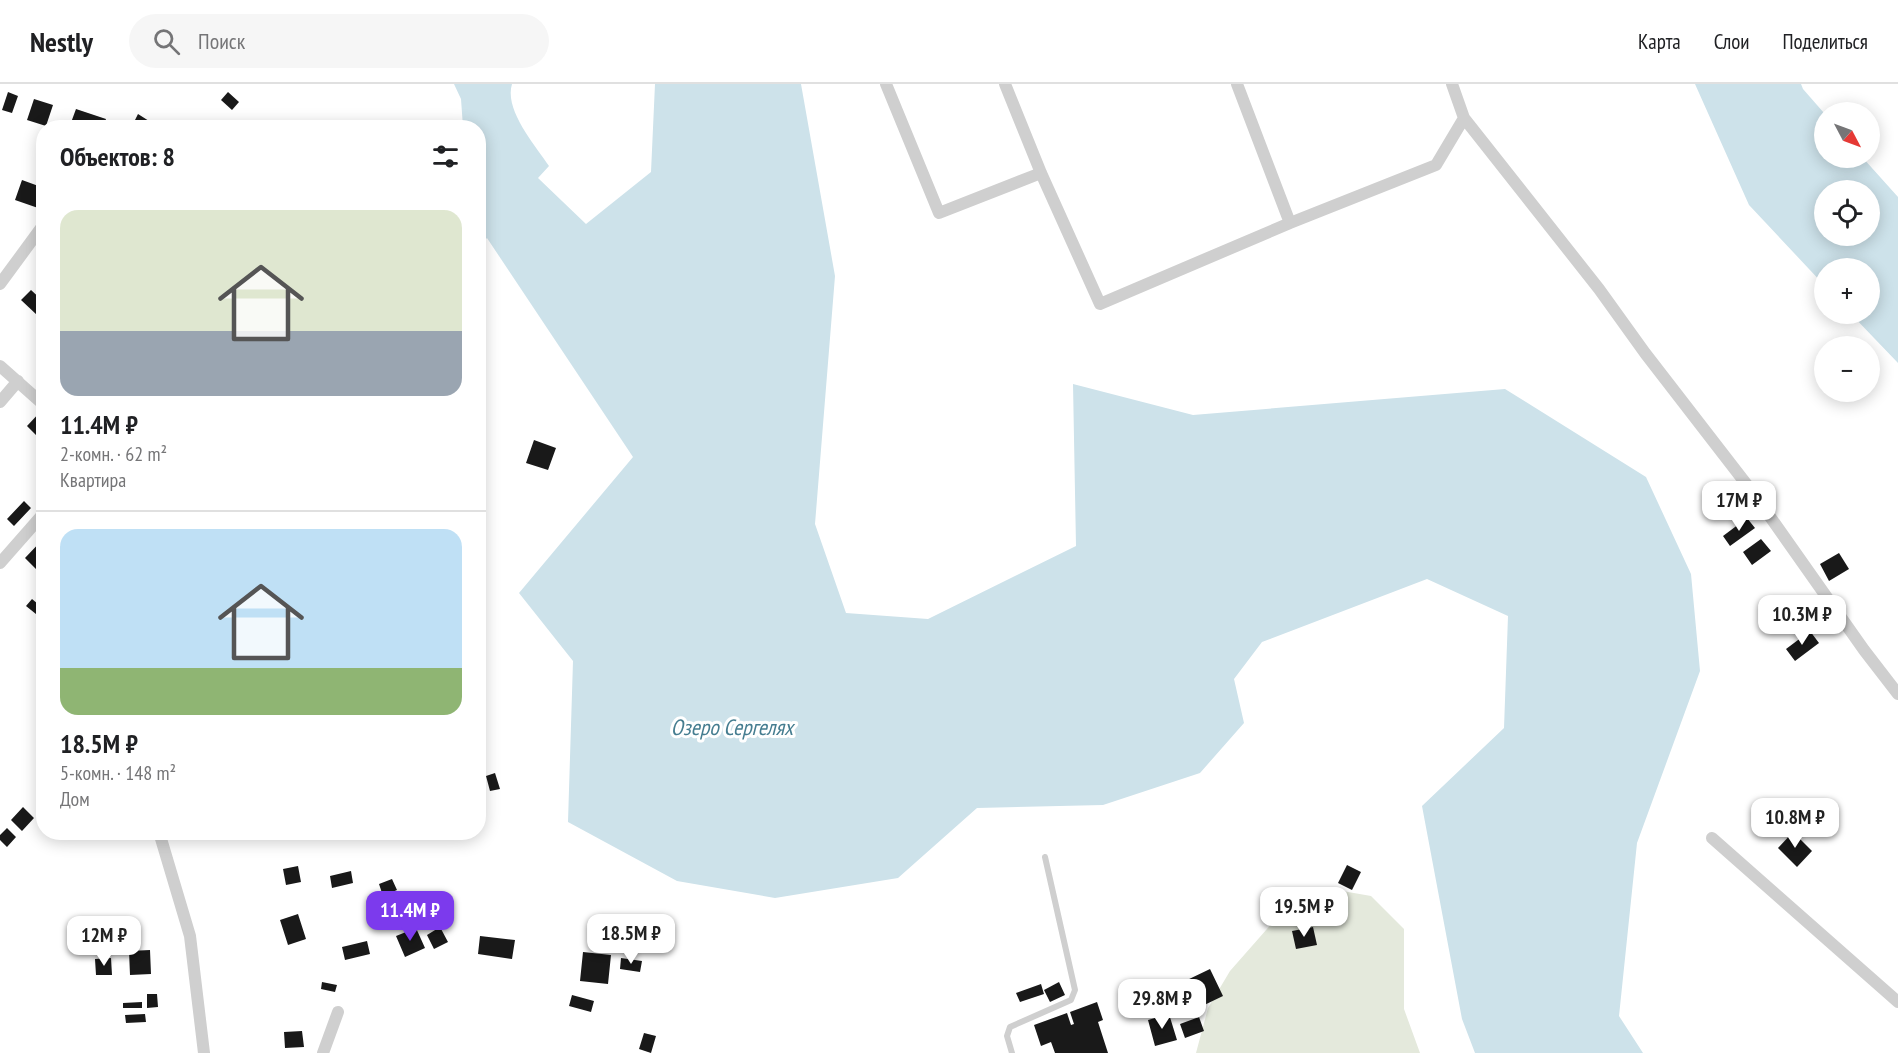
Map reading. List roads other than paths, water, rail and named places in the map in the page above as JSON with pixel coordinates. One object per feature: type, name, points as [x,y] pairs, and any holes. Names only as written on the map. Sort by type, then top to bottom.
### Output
[{"type":"street","points":[[886,84],[939,213],[1041,173]]},
{"type":"street","points":[[1005,84],[1041,173],[1100,304],[1290,223],[1436,165],[1464,118]]},
{"type":"street","points":[[1237,84],[1290,223]]},
{"type":"street","points":[[1452,84],[1464,118],[1599,289],[1645,353],[1754,494],[1864,650],[1898,694]]},
{"type":"street","points":[[0,284],[36,235]]},
{"type":"street","points":[[0,366],[36,398]]},
{"type":"street","points":[[0,402],[18,381]]},
{"type":"street","points":[[0,563],[36,522]]},
{"type":"street","points":[[1712,838],[1898,1002]]},
{"type":"street","points":[[161,840],[190,936],[204,1053]]},
{"type":"street","points":[[322,1053],[338,1012]]},
{"type":"lane","points":[[1012,1053],[1007,1036],[1011,1027],[1071,1000],[1075,990],[1045,857]]},
{"type":"water","name":"Озеро Сергелях","points":[[454,84],[512,84],[512,105],[516,116],[549,166],[538,178],[586,224],[651,172],[655,84],[801,84],[835,276],[815,524],[846,613],[928,619],[1076,546],[1073,384],[1193,415],[1505,389],[1646,477],[1691,574],[1700,671],[1637,843],[1619,1016],[1643,1053],[1475,1053],[1462,1019],[1422,806],[1504,728],[1508,616],[1427,579],[1262,642],[1234,679],[1244,723],[1200,773],[1103,805],[977,808],[898,878],[775,898],[677,881],[568,822],[573,661],[519,593],[633,457],[486,239],[486,120],[462,120],[461,99]]},
{"type":"water","points":[[1695,84],[1801,84],[1814,102],[1814,168],[1872,168],[1898,197],[1898,363],[1880,344],[1880,336],[1872,336],[1861,324],[1880,324],[1880,258],[1814,258],[1814,274],[1749,205]]}]
